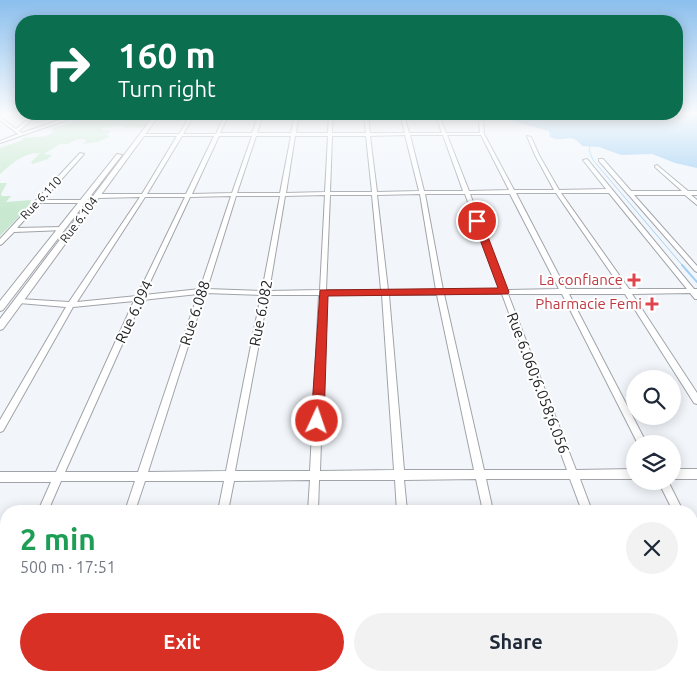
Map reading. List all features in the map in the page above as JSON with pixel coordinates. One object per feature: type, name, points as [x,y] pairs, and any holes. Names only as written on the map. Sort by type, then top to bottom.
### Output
[{"type":"street","name":"Rue 6.104","points":[[0,308],[126,146]]},
{"type":"street","name":"Rue 6.104","points":[[0,326],[134,146]]},
{"type":"street","points":[[0,428],[71,305],[144,195],[174,146]]},
{"type":"street","name":"Rue 6.094","points":[[46,505],[139,298],[213,146]]},
{"type":"street","name":"Rue 6.088","points":[[132,505],[251,146]]},
{"type":"street","name":"Rue 6.082","points":[[224,505],[292,146]]},
{"type":"street","points":[[313,505],[330,146]]},
{"type":"street","points":[[369,146],[385,292],[402,505]]},
{"type":"street","points":[[409,146],[422,193],[440,292],[487,505]]},
{"type":"street","name":"Rue 6.060;6.058;6.056","points":[[449,146],[584,505]]},
{"type":"street","points":[[488,146],[638,435]]},
{"type":"street","points":[[533,146],[558,192],[628,291],[697,400]]},
{"type":"street","name":"Rue 6.110","points":[[0,243],[82,154]]},
{"type":"street","points":[[585,160],[594,168],[610,191],[695,293]]},
{"type":"street","points":[[601,160],[697,270]]},
{"type":"street","points":[[658,166],[697,203]]},
{"type":"street","points":[[594,168],[606,168]]},
{"type":"street","points":[[38,201],[81,202],[144,195],[610,191]]},
{"type":"street","points":[[630,193],[697,193]]},
{"type":"street","points":[[12,230],[62,229]]},
{"type":"street","points":[[19,301],[71,305],[202,291],[265,293],[628,291],[695,293]]},
{"type":"street","points":[[0,477],[626,474]]},
{"type":"street","points":[[681,474],[697,474]]},
{"type":"street","points":[[668,490],[675,505]]},
{"type":"green space","points":[[6,146],[57,146],[44,154],[52,155],[48,159],[32,164],[31,162],[40,153],[29,154],[13,163],[0,174],[0,148]]},
{"type":"green space","points":[[0,183],[7,183],[1,194],[2,196],[11,196],[6,202],[31,200],[29,206],[0,236]]},
{"type":"water","points":[[582,146],[697,146],[697,168],[675,163],[652,154],[621,155],[599,147]]},
{"type":"waterway","points":[[590,146],[589,150],[593,160],[683,266]]},
{"type":"waterway","points":[[682,265],[697,282]]},
{"type":"place","name":"La confiance","points":[[634,280]]},
{"type":"place","name":"Pharmacie Femi","points":[[652,304]]},
{"type":"route","points":[[317,421],[323,292],[504,292],[477,221]]}]
